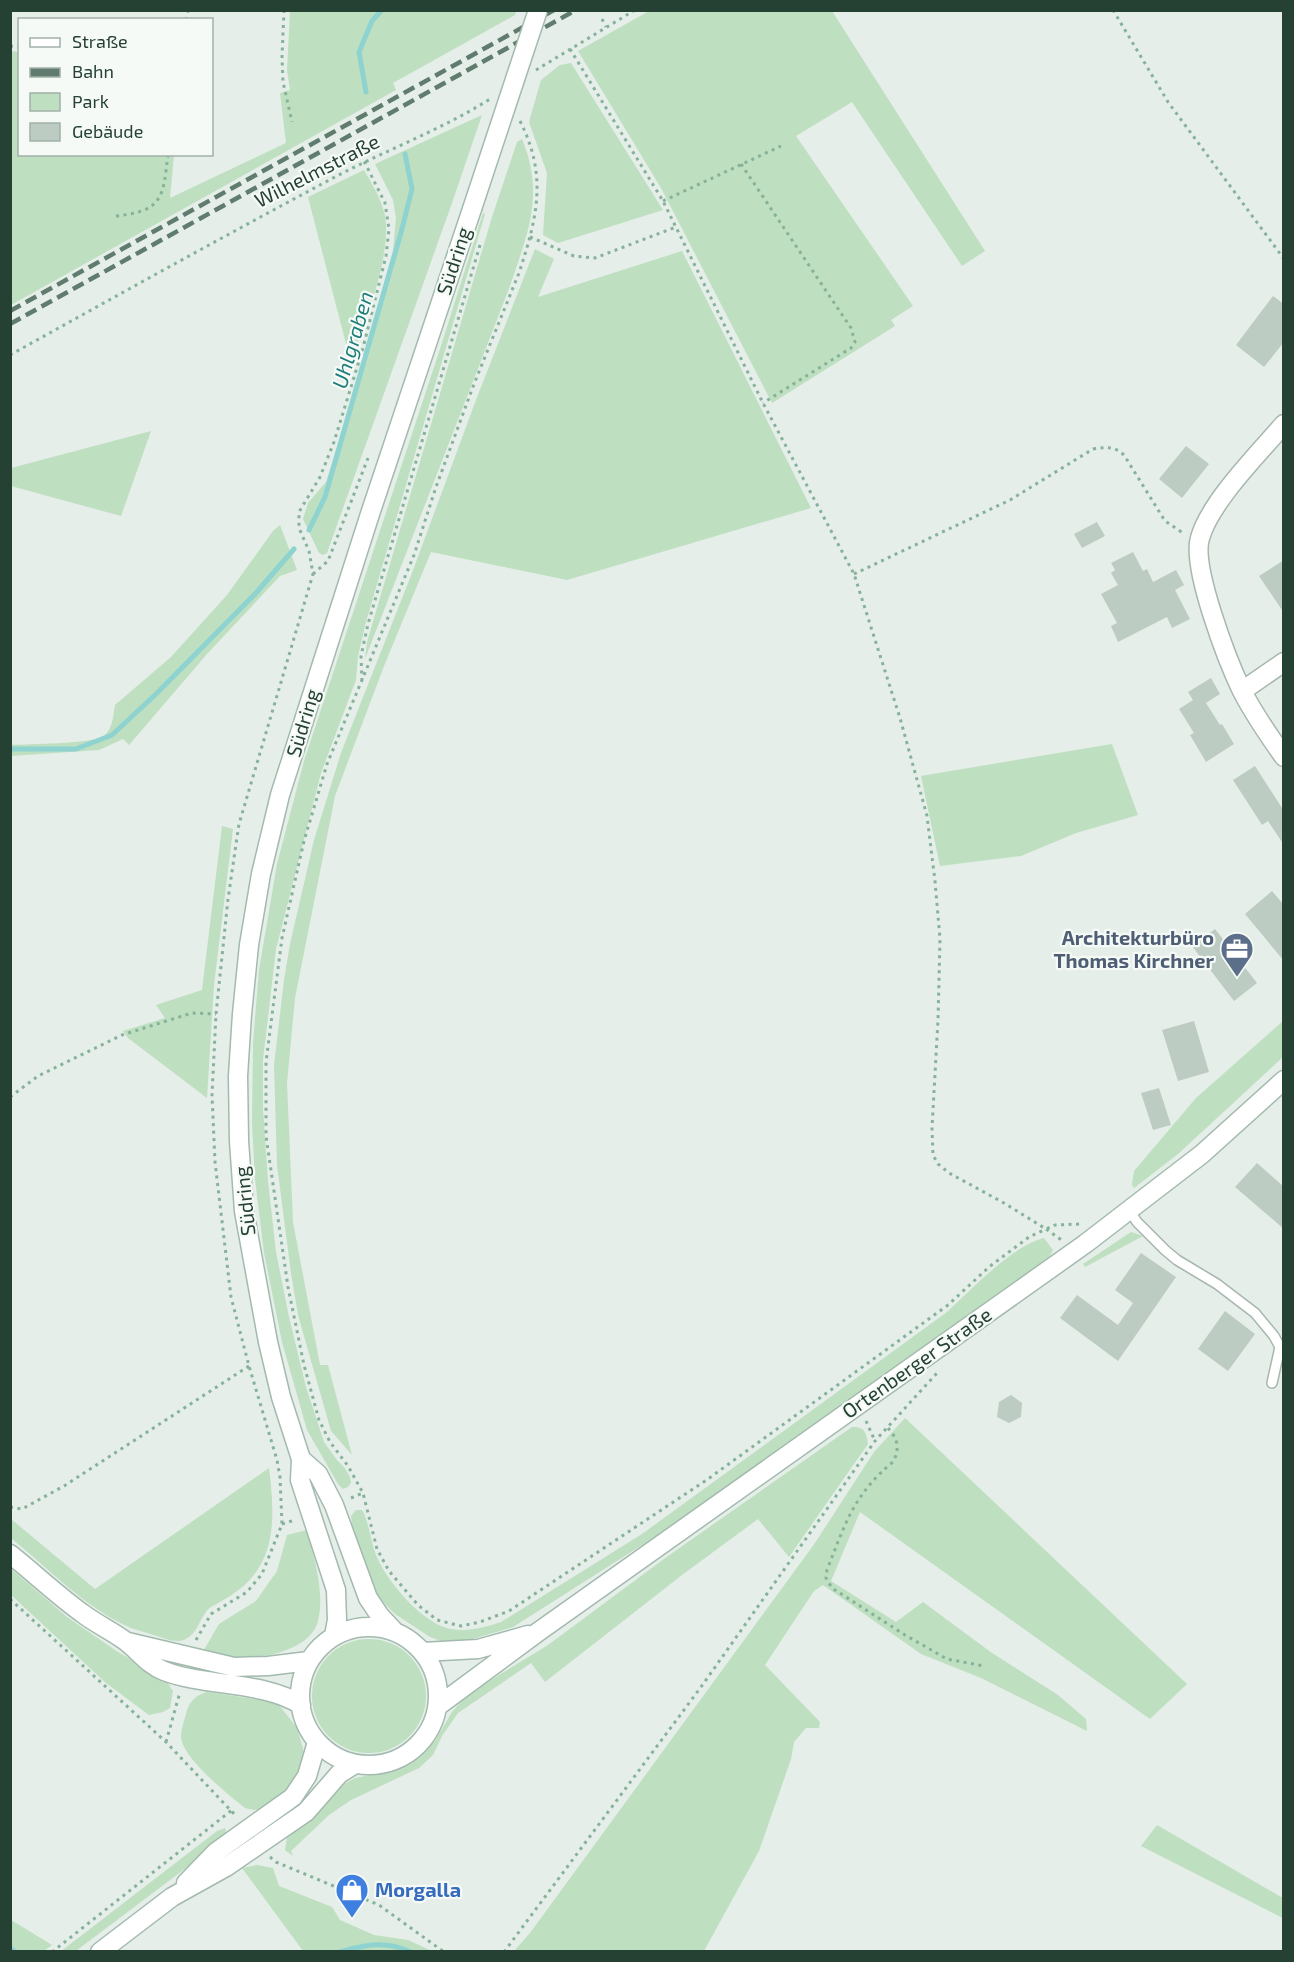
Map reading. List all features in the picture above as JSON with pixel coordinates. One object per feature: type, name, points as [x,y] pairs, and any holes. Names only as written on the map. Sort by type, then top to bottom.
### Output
[{"type":"street","name":"Südring","points":[[334,1636],[337,1620],[336,1590],[300,1479],[301,1459],[281,1397],[268,1342],[244,1211],[239,1141],[238,1076],[249,945],[261,874],[280,795],[366,526],[538,10]]},
{"type":"street","points":[[1284,424],[1219,501],[1199,539],[1200,565],[1223,645],[1242,691],[1284,757]]},
{"type":"street","points":[[1242,691],[1284,662]]},
{"type":"street","name":"Ortenberger Straße","points":[[438,1706],[538,1632],[1129,1210],[1202,1154],[1284,1080]]},
{"type":"street","name":"Südring","points":[[301,1459],[318,1473],[334,1505],[368,1598],[394,1631]]},
{"type":"street","points":[[10,1554],[81,1612],[125,1641],[154,1666],[165,1672],[218,1684],[277,1693],[287,1696],[301,1706]]},
{"type":"street","points":[[379,1627],[394,1631],[415,1644],[431,1665],[436,1679],[438,1706],[434,1720],[427,1734],[405,1755],[377,1765],[355,1764],[334,1756],[317,1742],[306,1724],[301,1706],[302,1679],[309,1662],[321,1646],[334,1636],[350,1630],[379,1627]]},
{"type":"street","name":"Ortenberger Straße","points":[[423,1652],[478,1649],[538,1632]]},
{"type":"street","points":[[125,1641],[234,1666],[268,1666],[309,1662]]},
{"type":"street","points":[[252,1838],[293,1797],[307,1776],[317,1742]]},
{"type":"street","points":[[100,1952],[172,1897],[216,1852],[252,1838],[306,1812],[339,1774],[355,1764]]},
{"type":"lane","points":[[1129,1210],[1137,1222],[1177,1260],[1217,1284],[1255,1313],[1280,1347],[1272,1383]]},
{"type":"path","points":[[284,10],[283,82],[292,122]]},
{"type":"path","points":[[532,73],[635,10]]},
{"type":"path","points":[[1113,10],[1168,102],[1284,259]]},
{"type":"path","points":[[602,19],[606,27]]},
{"type":"path","points":[[570,49],[663,201],[763,403],[854,574],[900,718],[928,827],[940,939],[932,1128],[933,1155],[938,1164],[949,1173],[1059,1237],[1072,1252]]},
{"type":"path","name":"Wilhelmstraße","points":[[10,355],[364,161],[446,123],[494,96]]},
{"type":"path","points":[[518,116],[526,132],[537,180],[537,208],[530,237],[519,273],[440,477],[414,555],[327,764],[304,841],[282,938],[266,1062],[266,1136],[288,1287],[304,1365],[319,1420],[330,1442],[348,1466],[363,1493],[377,1549],[389,1571],[418,1605],[437,1620],[461,1626],[480,1622],[509,1611],[708,1479],[948,1305],[989,1267],[1029,1237],[1046,1229]]},
{"type":"path","points":[[663,201],[781,146]]},
{"type":"path","points":[[116,216],[136,214],[152,206],[159,199],[165,182],[168,156]]},
{"type":"path","points":[[741,164],[851,328],[855,342],[851,348],[763,403]]},
{"type":"path","points":[[530,237],[574,256],[595,258],[676,227]]},
{"type":"path","points":[[362,682],[361,656],[368,624],[483,236]]},
{"type":"path","points":[[854,574],[1010,501],[1093,449],[1107,447],[1116,448],[1124,455],[1165,520],[1181,532],[1199,539]]},
{"type":"path","points":[[10,1096],[38,1076],[122,1035],[192,1013],[216,1014]]},
{"type":"path","points":[[10,1507],[22,1509],[64,1486],[249,1366]]},
{"type":"path","points":[[856,1406],[875,1441]]},
{"type":"path","points":[[504,1952],[701,1687],[875,1441],[888,1428],[897,1442],[896,1458],[869,1484],[850,1512],[826,1578],[832,1588],[947,1659],[984,1666]]},
{"type":"path","points":[[189,1656],[211,1614],[247,1592],[262,1574],[282,1524]]},
{"type":"path","points":[[10,1599],[166,1742],[232,1810],[252,1838],[276,1862],[379,1905],[444,1952]]},
{"type":"path","points":[[166,1742],[184,1676]]},
{"type":"path","points":[[52,1952],[232,1810]]},
{"type":"green space","points":[[290,11],[516,11],[515,15],[393,83],[396,90],[11,305],[11,51],[18,52],[18,156],[174,156],[170,198],[286,143],[280,93],[290,90],[287,70]]},
{"type":"green space","points":[[649,11],[832,11],[985,251],[962,266],[852,102],[796,136],[913,306],[891,320],[895,326],[772,403],[661,188],[578,51]]},
{"type":"green space","points":[[571,63],[663,210],[558,243],[543,235],[547,173],[529,122],[541,80],[560,65]]},
{"type":"green space","points":[[482,115],[327,553],[323,555],[319,553],[303,519],[308,503],[326,482],[358,380],[393,251],[396,218],[393,200],[375,164]]},
{"type":"green space","points":[[522,139],[529,159],[533,196],[523,248],[365,659],[367,642],[492,217],[517,142]]},
{"type":"green space","points":[[364,170],[382,204],[386,232],[376,290],[351,363],[308,197]]},
{"type":"green space","points":[[483,213],[485,214],[366,622],[358,656],[356,680],[321,773],[276,949],[263,1060],[263,1109],[276,1252],[306,1387],[324,1442],[350,1477],[351,1483],[343,1489],[307,1430],[282,1342],[264,1253],[255,1179],[252,1123],[253,1043],[259,970],[277,864],[304,761]]},
{"type":"green space","points":[[535,249],[554,259],[538,297],[682,251],[811,508],[567,580],[431,552],[384,666],[335,796],[295,998],[287,1083],[293,1222],[320,1365],[328,1365],[352,1455],[331,1431],[298,1315],[291,1273],[277,1165],[274,1065],[284,980],[314,840],[341,753]]},
{"type":"green space","points":[[151,431],[121,516],[11,486],[11,468]]},
{"type":"green space","points":[[280,525],[297,570],[280,576],[207,654],[129,745],[123,739],[99,750],[11,756],[11,745],[74,742],[104,736],[111,726],[115,705],[171,657],[227,595],[273,531]]},
{"type":"green space","points":[[1112,744],[1138,815],[1076,833],[1021,856],[940,866],[921,776]]},
{"type":"green space","points":[[222,826],[233,829],[214,985],[207,1098],[128,1038],[123,1031],[165,1018],[156,1005],[202,990]]},
{"type":"green space","points":[[1283,1021],[1283,1057],[1178,1154],[1134,1188],[1132,1185],[1134,1171],[1196,1098]]},
{"type":"green space","points":[[1131,1232],[1143,1236],[1085,1267],[1083,1264]]},
{"type":"green space","points":[[1044,1238],[1053,1250],[1049,1257],[661,1533],[513,1627],[469,1640],[446,1643],[430,1637],[395,1614],[375,1594],[353,1530],[351,1516],[356,1510],[362,1510],[364,1514],[376,1555],[388,1576],[406,1600],[428,1619],[457,1630],[501,1622],[642,1534],[947,1312],[1006,1259]]},
{"type":"green space","points":[[905,1418],[1187,1684],[1150,1719],[860,1512],[831,1581],[896,1622],[923,1602],[992,1653],[1058,1695],[1086,1719],[1087,1731],[981,1678],[921,1654],[823,1585],[814,1591],[765,1665],[820,1722],[819,1728],[806,1728],[794,1742],[791,1759],[759,1851],[704,1951],[514,1951],[530,1933],[815,1543],[874,1452]]},
{"type":"green space","points":[[852,1427],[864,1431],[868,1444],[789,1557],[758,1519],[545,1682],[531,1663],[458,1713],[442,1736],[433,1755],[419,1768],[351,1800],[329,1815],[291,1851],[293,1856],[285,1850],[287,1838],[318,1812],[344,1784],[355,1778],[400,1769],[413,1761],[435,1741],[452,1712],[468,1694],[548,1645],[668,1556]]},
{"type":"green space","points":[[269,1468],[272,1528],[269,1545],[262,1561],[253,1576],[239,1590],[209,1609],[195,1631],[184,1640],[167,1639],[114,1620],[83,1599],[11,1538],[11,1519],[95,1589]]},
{"type":"green space","points":[[307,1530],[318,1575],[320,1598],[318,1621],[313,1631],[297,1645],[274,1654],[240,1658],[204,1650],[219,1624],[256,1601],[277,1571],[287,1535]]},
{"type":"green space","points":[[10,1568],[67,1617],[118,1652],[165,1679],[173,1691],[170,1708],[149,1715],[106,1683],[11,1595]]},
{"type":"green space","points":[[369,1639],[391,1644],[409,1656],[421,1674],[426,1696],[421,1718],[409,1736],[391,1748],[369,1753],[347,1748],[329,1736],[317,1718],[312,1696],[317,1674],[329,1656],[347,1644]]},
{"type":"green space","points":[[207,1692],[279,1705],[297,1728],[303,1748],[304,1762],[295,1787],[266,1808],[254,1810],[245,1808],[197,1765],[183,1746],[181,1737],[189,1706],[196,1697]]},
{"type":"green space","points":[[1157,1825],[1283,1898],[1283,1918],[1141,1846]]},
{"type":"green space","points":[[225,1828],[226,1833],[223,1840],[76,1951],[60,1952],[217,1831]]},
{"type":"green space","points":[[257,1865],[273,1868],[279,1886],[332,1907],[340,1920],[374,1935],[408,1940],[432,1951],[303,1951],[242,1868]]},
{"type":"green space","points":[[10,1920],[52,1945],[44,1951],[11,1951]]},
{"type":"building","points":[[1273,296],[1284,304],[1284,342],[1264,367],[1236,345]]},
{"type":"building","points":[[1186,446],[1209,464],[1182,498],[1159,479]]},
{"type":"building","points":[[1097,522],[1105,536],[1082,548],[1074,534]]},
{"type":"building","points":[[1133,552],[1143,571],[1147,569],[1153,582],[1176,570],[1184,585],[1175,590],[1190,619],[1172,628],[1167,617],[1118,642],[1111,626],[1117,623],[1101,594],[1118,585],[1111,573],[1115,570],[1111,563]]},
{"type":"building","points":[[1284,560],[1284,613],[1259,576]]},
{"type":"building","points":[[1211,678],[1220,694],[1206,703],[1234,744],[1206,762],[1190,735],[1194,733],[1179,709],[1193,700],[1188,692]]},
{"type":"building","points":[[1255,766],[1284,811],[1284,845],[1268,821],[1262,825],[1233,780]]},
{"type":"building","points":[[1272,891],[1284,905],[1284,961],[1245,914]]},
{"type":"building","points":[[1215,929],[1257,983],[1234,1001],[1192,946]]},
{"type":"building","points":[[1194,1021],[1209,1072],[1178,1081],[1162,1030]]},
{"type":"building","points":[[1159,1088],[1171,1125],[1153,1130],[1141,1093]]},
{"type":"building","points":[[1257,1163],[1284,1187],[1284,1229],[1235,1187]]},
{"type":"building","points":[[1141,1253],[1176,1277],[1118,1361],[1060,1318],[1077,1295],[1118,1325],[1133,1303],[1115,1290]]},
{"type":"building","points":[[1225,1311],[1255,1334],[1228,1371],[1198,1349]]},
{"type":"building","points":[[1011,1395],[1022,1403],[1021,1417],[1009,1423],[997,1417],[999,1402]]},
{"type":"waterway","name":"Uhlgraben","points":[[366,92],[359,52],[372,21],[382,10]]},
{"type":"waterway","name":"Uhlgraben","points":[[309,530],[325,497],[402,229],[412,189],[405,154]]},
{"type":"waterway","name":"Uhlgraben","points":[[10,749],[76,749],[112,735],[256,593],[294,549]]},
{"type":"waterway","points":[[339,1952],[375,1945],[392,1946],[411,1952]]},
{"type":"waterway","points":[[10,1948],[15,1952]]},
{"type":"railway","points":[[10,311],[554,10]]},
{"type":"railway","points":[[10,324],[576,10]]},
{"type":"place","name":"Architekturbüro Thomas Kirchner","points":[[1237,978]]},
{"type":"place","name":"Morgalla","points":[[352,1919]]}]
